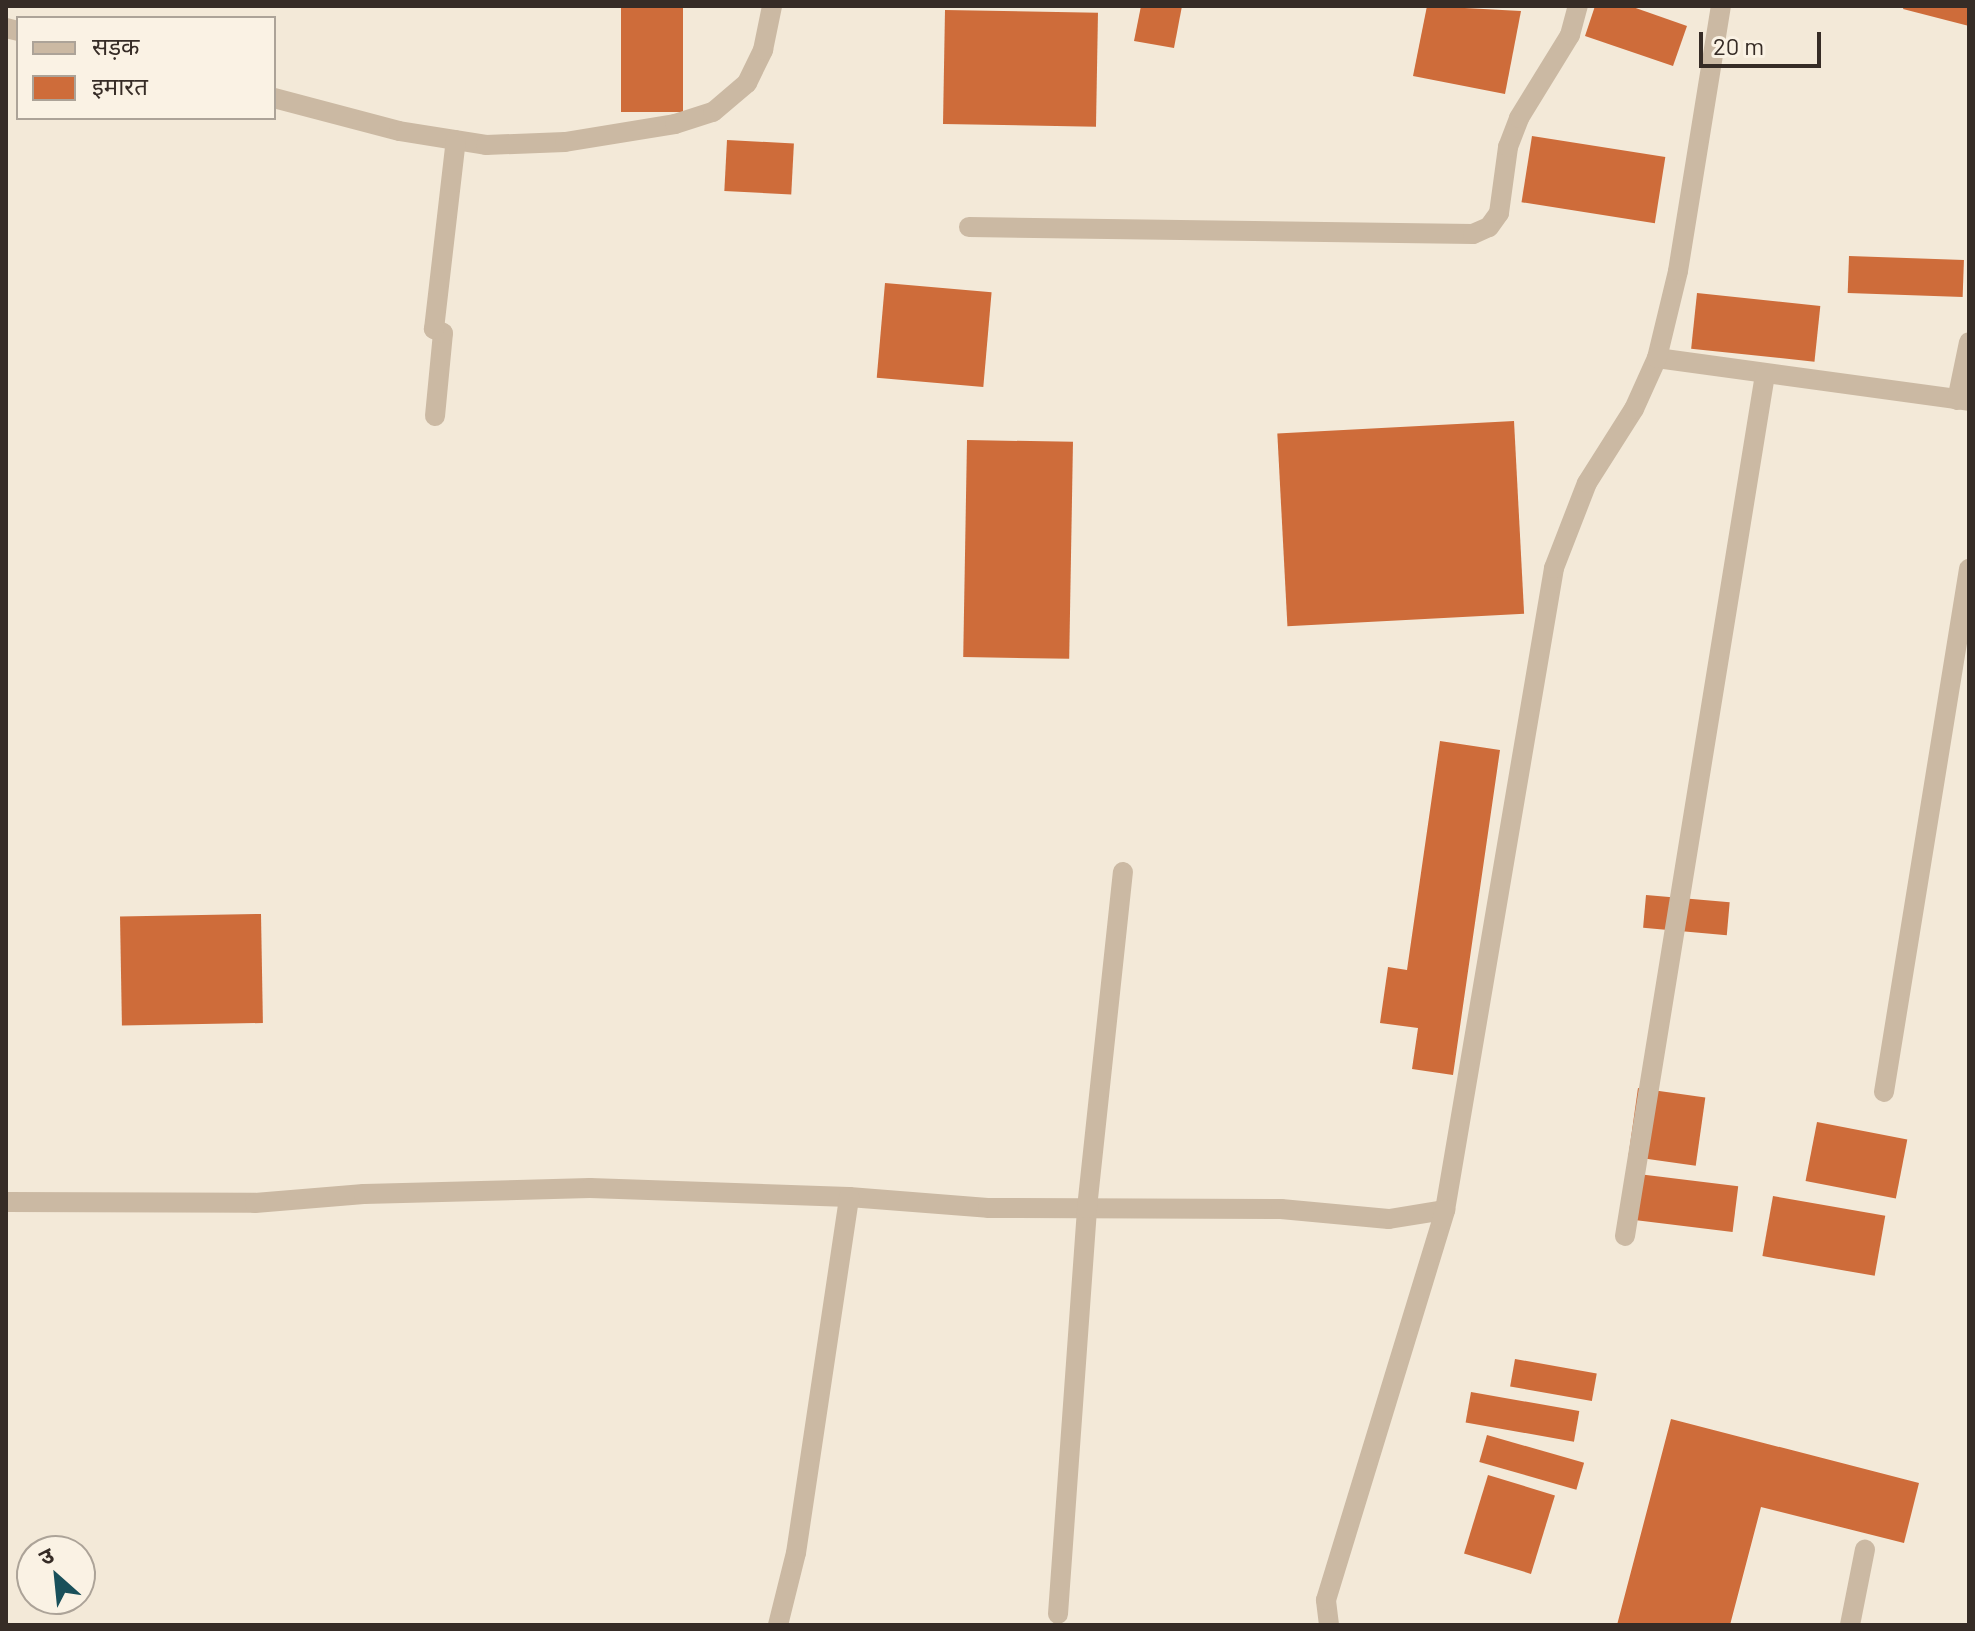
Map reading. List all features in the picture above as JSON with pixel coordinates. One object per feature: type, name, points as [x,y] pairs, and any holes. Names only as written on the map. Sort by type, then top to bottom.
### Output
[{"type":"street","points":[[276,98],[486,145],[565,142],[675,124],[713,112],[747,83],[763,50],[772,6]]},
{"type":"street","points":[[969,227],[1473,234],[1489,227],[1499,213],[1508,147],[1519,118],[1570,35],[1578,6]]},
{"type":"street","points":[[1329,1625],[1326,1600],[1445,1210],[1554,568],[1587,483],[1634,409],[1657,358],[1678,271],[1721,6]]},
{"type":"street","points":[[435,416],[443,333],[434,329],[456,140]]},
{"type":"street","points":[[1657,358],[1963,400],[1969,342]]},
{"type":"street","points":[[1625,1236],[1765,374]]},
{"type":"street","points":[[1884,1092],[1969,569]]},
{"type":"street","points":[[1058,1614],[1087,1208],[1123,872]]},
{"type":"street","points":[[6,1202],[255,1203],[488,1189],[849,1197],[988,1208],[1281,1209],[1389,1219],[1445,1210]]},
{"type":"street","points":[[778,1625],[796,1553],[849,1197]]},
{"type":"street","points":[[1850,1625],[1865,1549]]},
{"type":"building","points":[[621,6],[683,6],[683,112],[621,112]]},
{"type":"building","points":[[1141,6],[1182,6],[1174,48],[1134,41]]},
{"type":"building","points":[[1427,6],[1521,11],[1505,94],[1413,76]]},
{"type":"building","points":[[1595,6],[1630,6],[1687,26],[1673,66],[1585,36]]},
{"type":"building","points":[[1904,6],[1969,6],[1969,26],[1903,9]]},
{"type":"building","points":[[945,10],[1098,13],[1096,127],[943,124]]},
{"type":"building","points":[[1532,136],[1665,157],[1655,223],[1522,202]]},
{"type":"building","points":[[727,140],[794,144],[791,194],[724,191]]},
{"type":"building","points":[[1849,256],[1964,260],[1963,297],[1848,293]]},
{"type":"building","points":[[885,283],[992,292],[983,387],[877,378]]},
{"type":"building","points":[[1697,293],[1820,306],[1814,362],[1691,349]]},
{"type":"building","points":[[1514,421],[1524,614],[1287,626],[1277,433]]},
{"type":"building","points":[[967,440],[1073,442],[1069,659],[963,657]]},
{"type":"building","points":[[1440,741],[1500,750],[1453,1075],[1412,1069],[1418,1028],[1380,1023],[1388,967],[1407,970]]},
{"type":"building","points":[[1646,895],[1730,902],[1727,935],[1643,928]]},
{"type":"building","points":[[261,914],[263,1023],[122,1025],[120,916]]},
{"type":"building","points":[[1638,1088],[1705,1097],[1696,1166],[1628,1156]]},
{"type":"building","points":[[1817,1122],[1907,1140],[1896,1198],[1806,1181]]},
{"type":"building","points":[[1630,1173],[1738,1186],[1733,1232],[1624,1219]]},
{"type":"building","points":[[1773,1196],[1885,1216],[1875,1276],[1762,1256]]},
{"type":"building","points":[[1515,1359],[1597,1373],[1592,1401],[1510,1387]]},
{"type":"building","points":[[1471,1392],[1579,1411],[1574,1442],[1466,1423]]},
{"type":"building","points":[[1671,1419],[1919,1483],[1904,1543],[1761,1507],[1730,1625],[1617,1625]]},
{"type":"building","points":[[1487,1435],[1584,1463],[1576,1490],[1479,1462]]},
{"type":"building","points":[[1488,1475],[1555,1495],[1531,1574],[1464,1553]]}]
